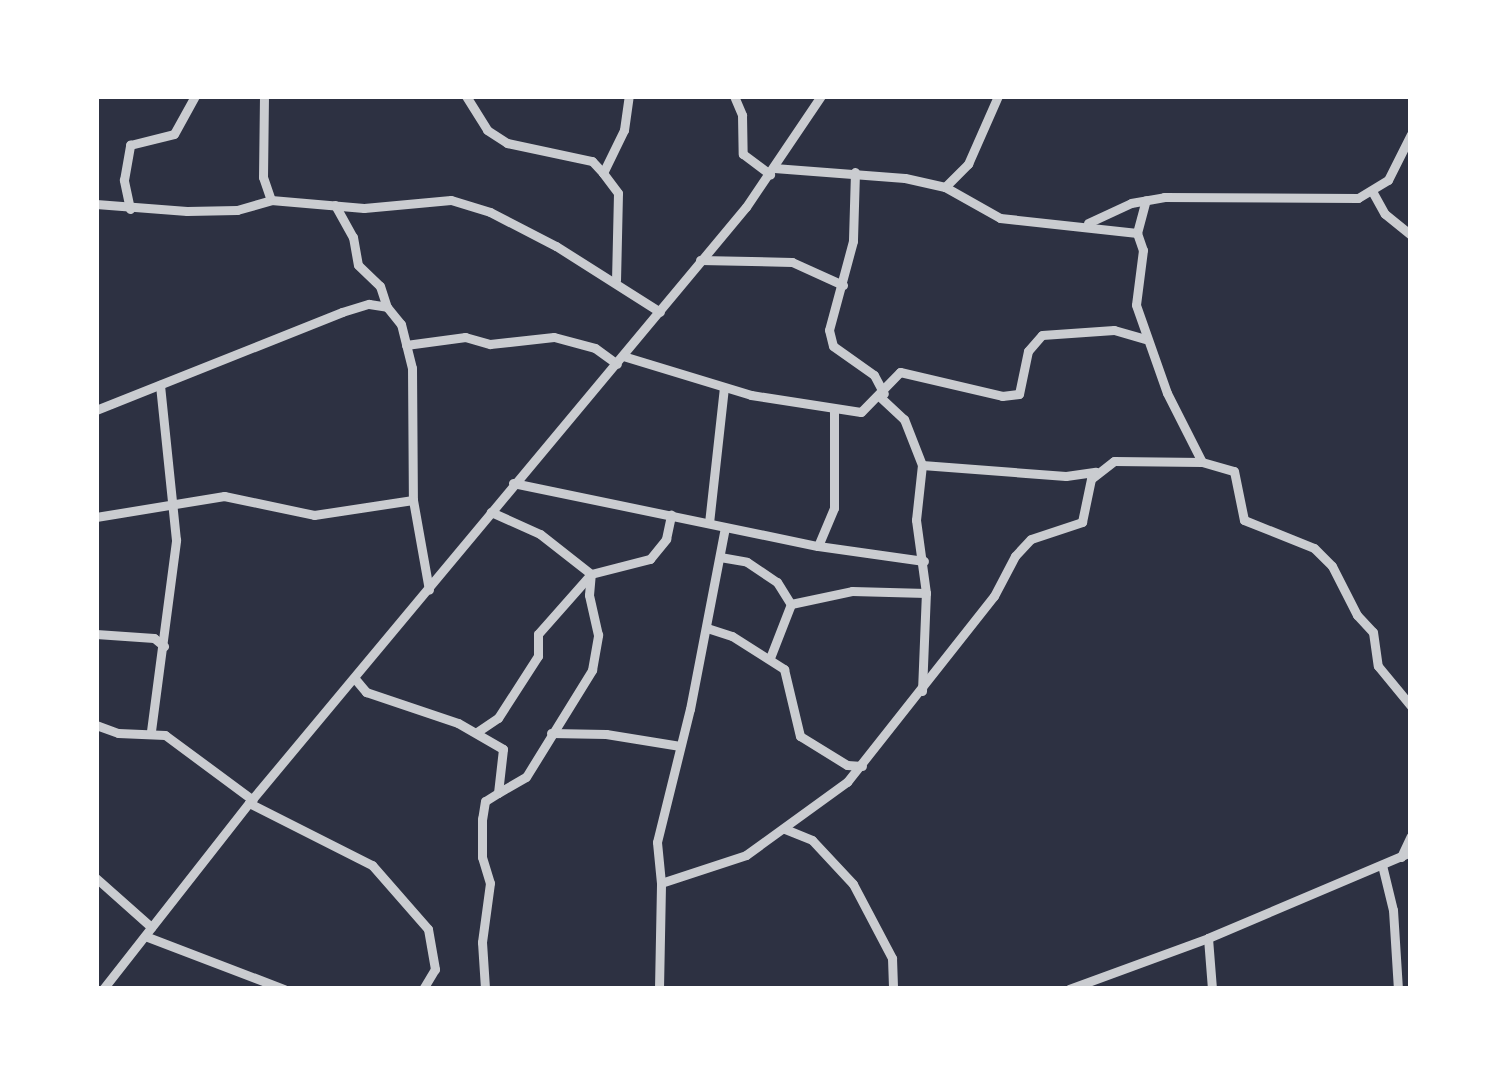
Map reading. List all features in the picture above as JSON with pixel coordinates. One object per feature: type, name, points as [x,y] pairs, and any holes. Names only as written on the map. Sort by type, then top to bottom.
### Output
[{"type":"street","points":[[130,209],[124,180],[130,145],[174,134],[195,96]]},
{"type":"street","points":[[264,96],[263,177],[272,200]]},
{"type":"street","points":[[466,96],[488,130],[507,143],[592,161],[603,173],[618,193],[616,280]]},
{"type":"street","points":[[603,173],[624,130],[629,96]]},
{"type":"street","points":[[734,96],[742,115],[743,154],[772,171],[855,172],[945,187],[1000,218],[1137,233]]},
{"type":"street","points":[[104,989],[251,802],[660,312],[772,171],[821,96]]},
{"type":"street","points":[[945,187],[968,164],[998,96]]},
{"type":"street","points":[[1083,225],[1146,200],[1243,196],[1336,201],[1372,191],[1388,180],[1411,134]]},
{"type":"street","points":[[855,172],[853,241],[829,330],[833,346],[874,375],[882,396],[904,419],[922,465],[916,520],[926,593],[922,691]]},
{"type":"street","points":[[1372,191],[1385,214],[1411,235]]},
{"type":"street","points":[[96,204],[237,210],[272,200],[335,206],[451,200],[490,212],[616,280],[660,312]]},
{"type":"street","points":[[1146,200],[1137,233],[1143,250],[1134,291],[1146,339],[1202,462]]},
{"type":"street","points":[[335,206],[353,237],[358,265],[380,286],[387,308],[401,324],[412,368],[413,500],[429,592]]},
{"type":"street","points":[[700,260],[792,262],[843,285]]},
{"type":"street","points":[[96,410],[342,312],[369,304],[387,308]]},
{"type":"street","points":[[406,345],[465,337],[490,344],[554,337],[724,388],[834,411],[861,412],[882,396],[900,372],[1012,396],[1023,389],[1036,337],[1114,330],[1146,339]]},
{"type":"street","points":[[152,731],[176,540],[160,385]]},
{"type":"street","points":[[709,523],[724,388]]},
{"type":"street","points":[[818,546],[834,508],[834,411]]},
{"type":"street","points":[[922,465],[1066,476],[1132,459],[1202,462],[1234,470],[1244,520],[1314,548],[1332,566],[1357,616],[1373,632],[1378,666],[1411,706]]},
{"type":"street","points":[[662,883],[746,855],[862,766],[1031,539],[1082,522],[1090,479],[1107,468]]},
{"type":"street","points":[[513,483],[818,546],[924,561]]},
{"type":"street","points":[[96,517],[224,496],[314,515],[413,500]]},
{"type":"street","points":[[485,989],[482,942],[490,883],[482,857],[485,802],[526,777],[592,670],[598,635],[591,574],[566,550],[491,512]]},
{"type":"street","points":[[477,732],[498,718],[538,656],[538,634],[591,574],[650,559],[666,539],[670,515]]},
{"type":"street","points":[[659,989],[662,883],[657,842],[707,628],[725,526]]},
{"type":"street","points":[[720,557],[747,562],[777,582],[791,604]]},
{"type":"street","points":[[791,604],[852,591],[926,593]]},
{"type":"street","points":[[770,658],[791,604]]},
{"type":"street","points":[[707,628],[784,669],[800,736],[847,764],[862,766]]},
{"type":"street","points":[[96,634],[154,638],[164,646]]},
{"type":"street","points":[[356,680],[366,692],[477,732],[503,749],[497,793]]},
{"type":"street","points":[[96,725],[118,733],[165,735],[251,802],[372,865],[428,929],[435,969],[423,989]]},
{"type":"street","points":[[551,733],[606,734],[680,746]]},
{"type":"street","points":[[784,829],[812,840],[853,884],[892,958],[893,989]]},
{"type":"street","points":[[1069,989],[1382,866],[1406,855],[1411,836]]},
{"type":"street","points":[[1382,866],[1393,910],[1398,989]]},
{"type":"street","points":[[96,878],[148,931],[277,988]]},
{"type":"street","points":[[1208,938],[1211,989]]}]
